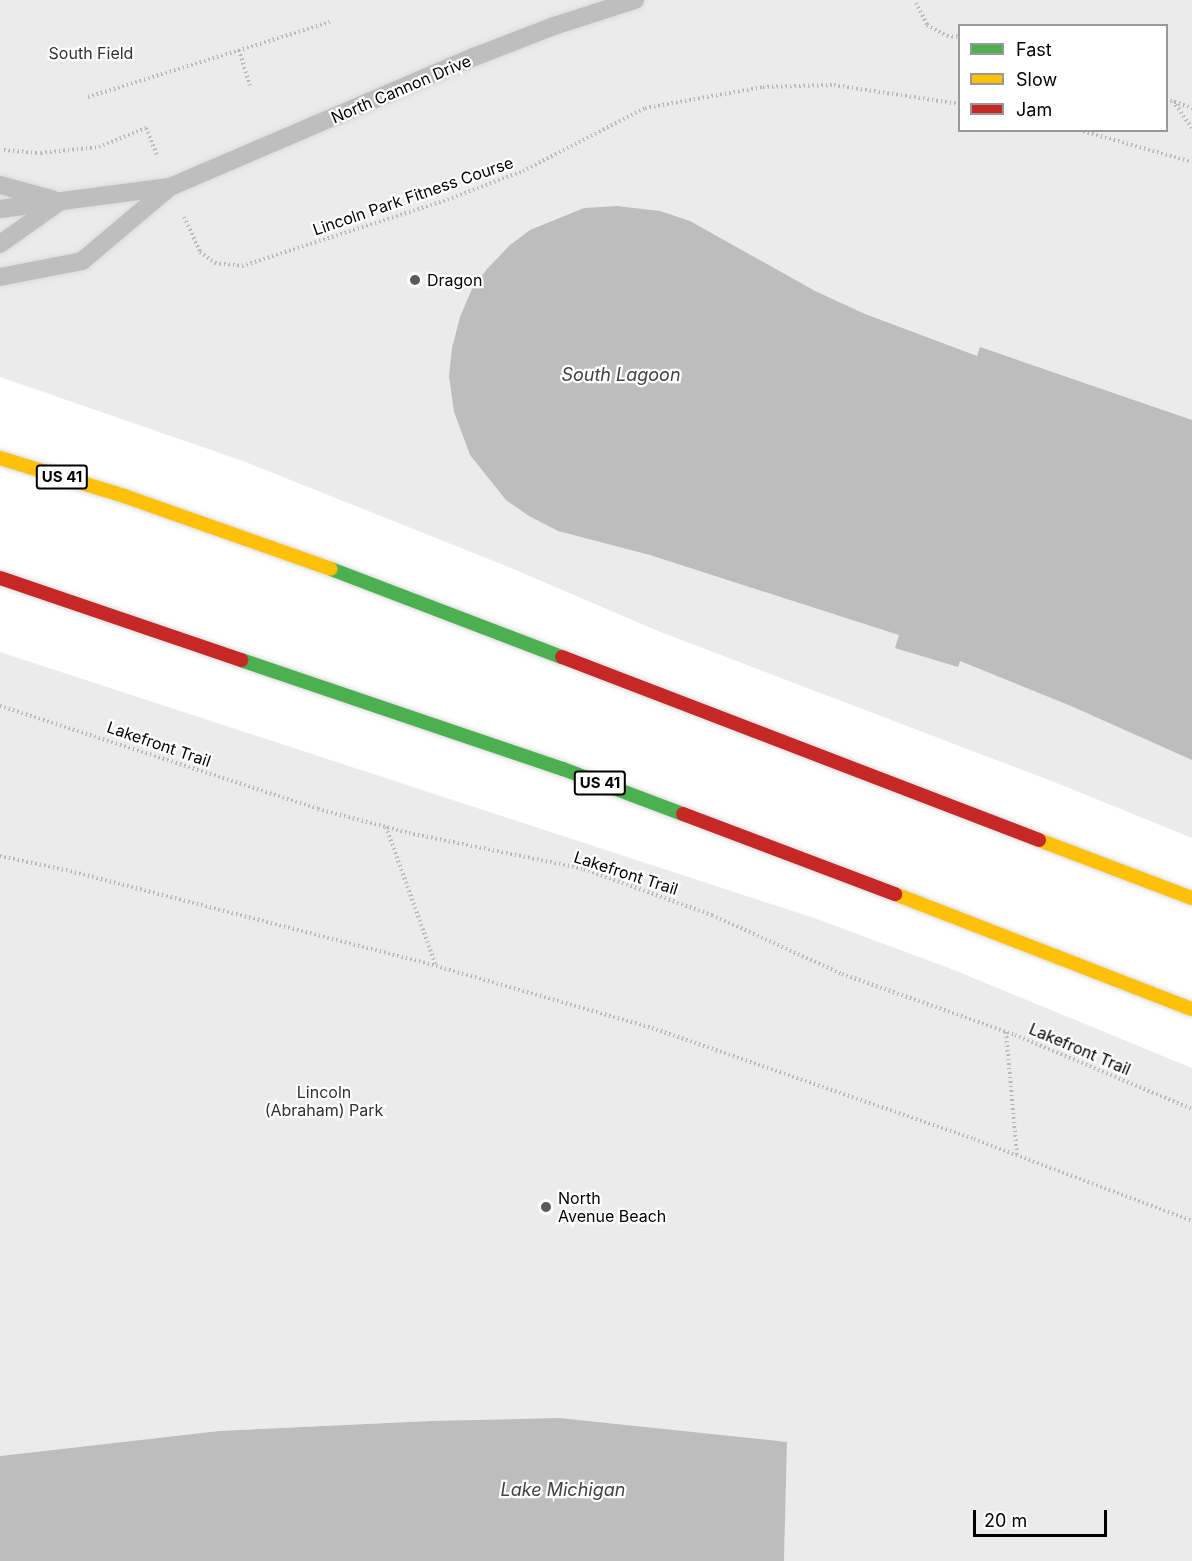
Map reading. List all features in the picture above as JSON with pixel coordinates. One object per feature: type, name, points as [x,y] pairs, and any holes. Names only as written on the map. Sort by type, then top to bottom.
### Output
[{"type":"highway","name":"US 41","points":[[0,458],[124,496],[303,558],[1192,898]]},
{"type":"highway","name":"US 41","points":[[0,578],[563,769],[956,917],[1192,1009]]},
{"type":"lane","name":"North Cannon Drive","points":[[0,209],[170,187],[474,57],[554,26],[635,0]]},
{"type":"lane","name":"North Cannon Drive","points":[[0,185],[59,202]]},
{"type":"lane","name":"North Cannon Drive","points":[[0,277],[82,261],[170,187]]},
{"type":"lane","name":"North Cannon Drive","points":[[0,244],[59,202]]},
{"type":"path","points":[[916,3],[927,25],[948,36],[958,37]]},
{"type":"path","points":[[88,98],[330,22]]},
{"type":"path","points":[[239,50],[250,85]]},
{"type":"path","name":"Lincoln Park Fitness Course","points":[[179,207],[200,252],[215,263],[242,266],[452,198],[523,171],[645,108],[763,87],[834,85],[958,104]]},
{"type":"path","points":[[1168,99],[1192,108]]},
{"type":"path","points":[[1173,101],[1192,128]]},
{"type":"path","points":[[0,150],[41,153],[99,147],[146,128],[161,164]]},
{"type":"path","points":[[1086,132],[1192,162]]},
{"type":"path","name":"Lakefront Trail","points":[[0,706],[139,749],[233,783],[386,827],[584,869],[712,915],[842,974],[1006,1032],[1192,1109]]},
{"type":"path","points":[[386,827],[436,966]]},
{"type":"path","points":[[0,856],[66,870],[436,966],[652,1028],[1017,1155],[1192,1221]]},
{"type":"path","points":[[1006,1032],[1017,1155]]},
{"type":"green space","name":"South Field","points":[[0,0],[1192,0],[1192,838],[1059,784],[658,631],[506,566],[243,461],[0,377]]},
{"type":"green space","name":"Lincoln (Abraham) Park","points":[[0,652],[814,918],[949,968],[1192,1068],[1192,1561],[784,1561],[787,1442],[430,1421],[219,1431],[0,1456]]},
{"type":"water","name":"South Lagoon","points":[[617,206],[660,211],[690,221],[815,291],[865,314],[977,356],[980,347],[1192,420],[1192,760],[1071,706],[960,661],[958,667],[895,648],[899,635],[650,555],[558,531],[529,516],[506,500],[470,455],[454,412],[449,376],[452,348],[460,317],[472,289],[487,269],[510,245],[530,230],[584,208]]},
{"type":"water","name":"Lake Michigan","points":[[559,1418],[787,1442],[784,1561],[0,1561],[0,1456],[219,1431],[430,1421]]},
{"type":"traffic: fast","points":[[331,569],[562,657]]},
{"type":"traffic: fast","points":[[241,660],[563,769],[683,814]]},
{"type":"traffic: slow","points":[[0,458],[124,496],[331,569]]},
{"type":"traffic: slow","points":[[1039,840],[1192,898]]},
{"type":"traffic: slow","points":[[895,894],[1192,1009]]},
{"type":"traffic: jam","points":[[0,578],[241,660]]},
{"type":"traffic: jam","points":[[562,657],[1039,840]]},
{"type":"traffic: jam","points":[[683,814],[895,894]]},
{"type":"place","name":"Dragon","points":[[415,280]]},
{"type":"place","name":"North Avenue Beach","points":[[546,1207]]}]
